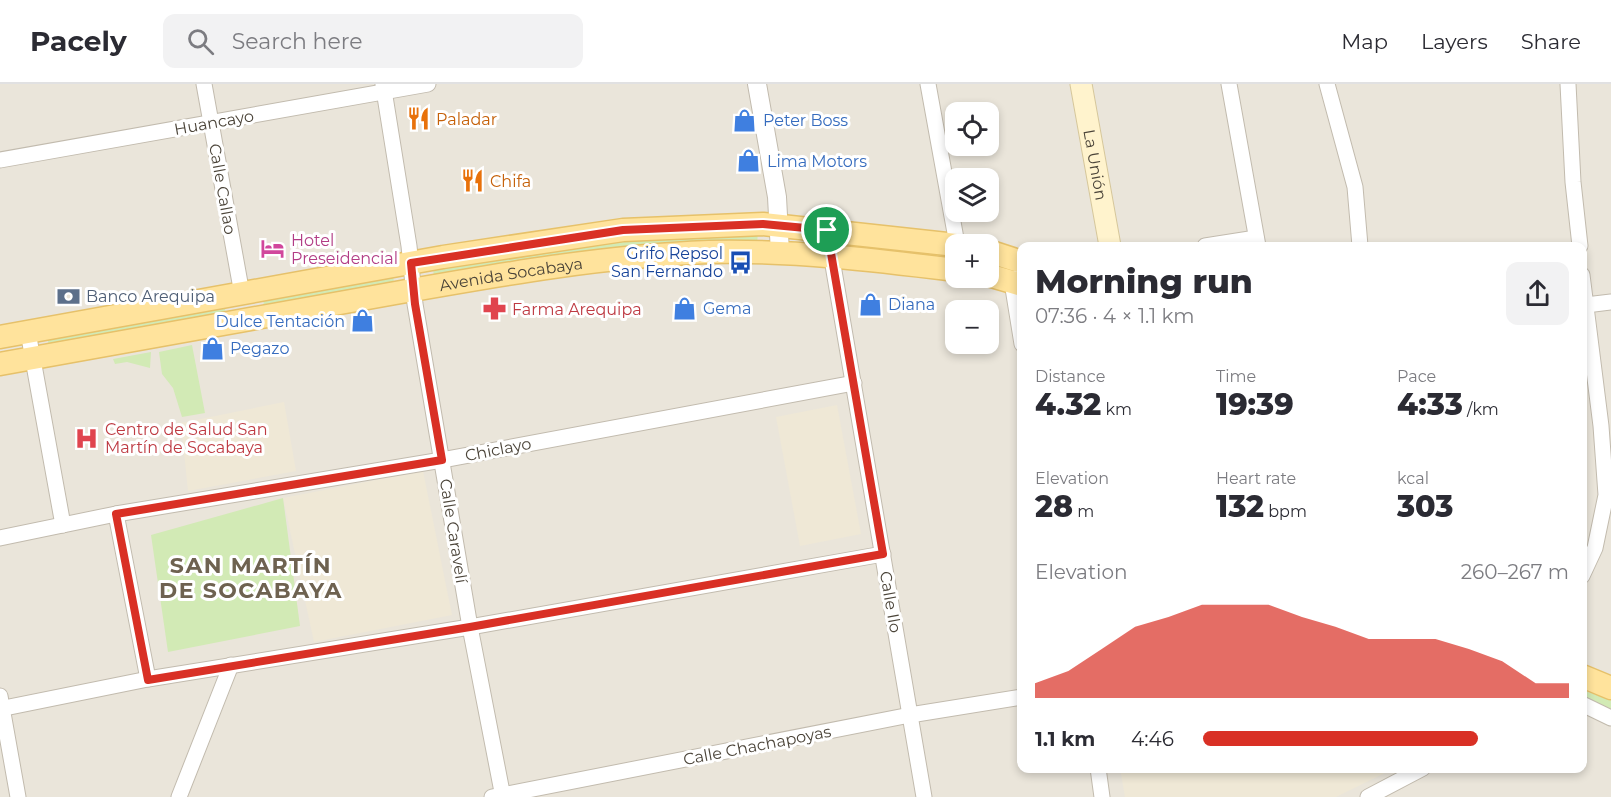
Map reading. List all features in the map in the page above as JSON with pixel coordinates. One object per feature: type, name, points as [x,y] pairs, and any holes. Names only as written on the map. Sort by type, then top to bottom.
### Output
[{"type":"main road","name":"La Unión","points":[[1081,84],[1109,242]]},
{"type":"main road","name":"Avenida Socabaya","points":[[0,337],[411,263],[623,230],[779,225],[945,244]]},
{"type":"main road","name":"Avenida Socabaya","points":[[0,364],[512,272],[602,261],[710,252],[780,253],[832,256],[945,269]]},
{"type":"main road","points":[[999,260],[1017,274]]},
{"type":"main road","points":[[999,275],[1017,276]]},
{"type":"main road","points":[[1587,678],[1611,688]]},
{"type":"street","name":"Calle Callao","points":[[204,84],[242,294]]},
{"type":"street","name":"Huancayo","points":[[0,160],[384,88],[428,84]]},
{"type":"street","points":[[758,84],[772,164],[780,253]]},
{"type":"street","points":[[928,84],[954,234]]},
{"type":"street","points":[[1229,84],[1257,242]]},
{"type":"street","points":[[1328,84],[1355,188],[1360,242]]},
{"type":"street","points":[[1568,84],[1573,182],[1580,242]]},
{"type":"street","name":"Calle Caravelí","points":[[384,88],[414,290],[499,796]]},
{"type":"street","name":"Calle Ilo","points":[[827,230],[924,797]]},
{"type":"street","points":[[1587,305],[1611,302]]},
{"type":"street","points":[[1587,313],[1601,426],[1606,495],[1595,548],[1587,565]]},
{"type":"street","points":[[28,332],[63,525]]},
{"type":"street","name":"Chiclayo","points":[[0,538],[116,514],[442,460],[854,382]]},
{"type":"street","points":[[116,514],[148,680]]},
{"type":"street","points":[[18,797],[1,704],[470,627],[883,554]]},
{"type":"street","points":[[179,797],[231,665]]},
{"type":"street","name":"Calle Chachapoyas","points":[[499,796],[910,715],[1017,698]]},
{"type":"street","points":[[1587,707],[1611,718]]},
{"type":"street","points":[[1099,773],[1102,797]]},
{"type":"street","points":[[1368,797],[1414,773]]},
{"type":"shaded area","points":[[0,84],[1611,84],[1611,797],[0,797]]},
{"type":"shaded area","points":[[284,402],[296,471],[188,491],[181,423]]},
{"type":"shaded area","points":[[837,405],[861,534],[800,546],[776,417]]},
{"type":"shaded area","points":[[423,471],[452,615],[314,642],[283,498]]},
{"type":"shaded area","points":[[1121,773],[1385,773],[1336,797],[1125,797]]},
{"type":"green space","points":[[758,232],[757,244],[434,279],[433,267],[608,238]]},
{"type":"green space","points":[[393,274],[394,284],[264,309],[263,296]]},
{"type":"green space","points":[[224,302],[226,315],[49,347],[47,335]]},
{"type":"green space","points":[[192,345],[205,413],[182,417],[173,388],[162,374],[159,352]]},
{"type":"green space","points":[[151,352],[150,368],[127,362],[115,364],[113,359]]},
{"type":"green space","points":[[283,498],[300,626],[168,652],[151,535]]},
{"type":"green space","points":[[1587,692],[1611,700],[1611,716],[1587,703]]},
{"type":"place","name":"Paladar","points":[[418,119]]},
{"type":"place","name":"Peter Boss","points":[[745,120]]},
{"type":"place","name":"Lima Motors","points":[[749,161]]},
{"type":"place","name":"Chifa","points":[[472,181]]},
{"type":"place","name":"Hotel Preseidencial","points":[[273,249]]},
{"type":"place","name":"Grifo Repsol San Fernando","points":[[741,262]]},
{"type":"place","name":"Banco Arequipa","points":[[68,296]]},
{"type":"place","name":"Diana","points":[[870,304]]},
{"type":"place","name":"Gema","points":[[685,308]]},
{"type":"place","name":"Farma Arequipa","points":[[494,309]]},
{"type":"place","name":"Dulce Tentación","points":[[363,321]]},
{"type":"place","name":"Pegazo","points":[[212,348]]},
{"type":"place","name":"Centro de Salud San Martín de Socabaya","points":[[87,438]]},
{"type":"district","name":"SAN MARTÍN DE SOCABAYA","points":[[251,578]]},
{"type":"route","points":[[763,224],[827,230],[883,554],[470,627],[148,680],[116,514],[442,460],[415,304],[411,263],[596,233],[673,226],[763,224]]}]
